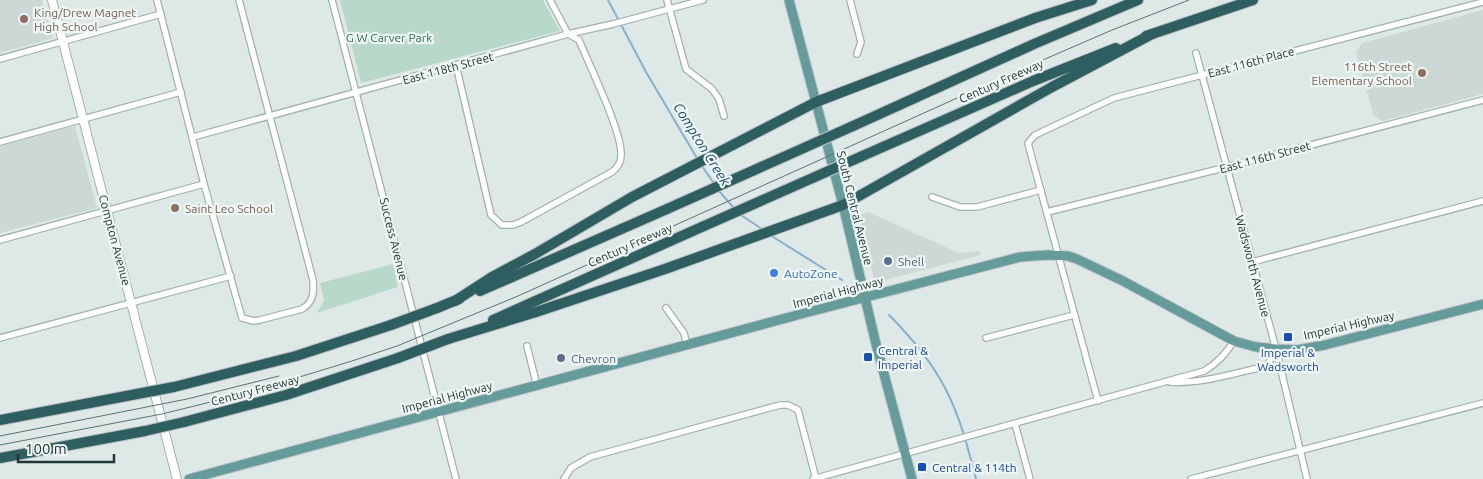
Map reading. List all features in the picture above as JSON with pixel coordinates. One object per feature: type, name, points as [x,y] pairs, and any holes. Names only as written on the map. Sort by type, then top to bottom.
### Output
[{"type":"highway","points":[[455,301],[492,277],[632,197],[816,102],[1035,18],[1092,0]]},
{"type":"highway","name":"Century Freeway","points":[[0,419],[174,387],[296,356],[437,308],[667,209],[1034,44],[1138,0]]},
{"type":"highway","name":"Century Freeway","points":[[0,458],[146,431],[252,405],[311,388],[398,358],[448,339],[1033,81],[1152,34],[1253,0]]},
{"type":"highway","points":[[448,339],[546,309],[842,205],[1152,34]]},
{"type":"main road","name":"Compton Avenue","points":[[52,0],[177,479]]},
{"type":"main road","name":"South Central Avenue","points":[[789,0],[912,479]]},
{"type":"main road","name":"Imperial Highway","points":[[189,479],[687,345],[1035,255],[1068,256],[1089,264],[1234,341],[1256,347],[1297,350],[1324,345],[1483,304]]},
{"type":"street","points":[[158,0],[204,184],[242,318],[254,321],[307,306],[314,292],[313,280],[239,0]]},
{"type":"street","name":"Success Avenue","points":[[332,0],[456,479]]},
{"type":"street","points":[[456,65],[491,215],[502,225],[513,225],[521,222],[612,172],[618,167],[621,160],[620,143],[613,122],[579,40],[568,34],[550,0]]},
{"type":"street","points":[[667,0],[686,69],[712,89],[719,99],[724,116]]},
{"type":"street","name":"East 118th Street","points":[[193,137],[568,34],[703,0]]},
{"type":"street","points":[[850,0],[861,42],[857,54]]},
{"type":"street","name":"East 116th Place","points":[[1041,190],[1028,143],[1035,135],[1114,98],[1483,2]]},
{"type":"street","points":[[0,59],[161,14]]},
{"type":"street","name":"Wadsworth Avenue","points":[[1196,53],[1276,349],[1307,479]]},
{"type":"street","points":[[0,142],[181,92]]},
{"type":"street","name":"East 116th Street","points":[[1047,212],[1483,100]]},
{"type":"street","points":[[0,240],[204,184]]},
{"type":"street","points":[[932,198],[960,207],[977,207],[1041,190],[1057,255],[1098,401]]},
{"type":"street","points":[[1252,262],[1483,201]]},
{"type":"street","points":[[0,338],[230,276]]},
{"type":"street","points":[[666,308],[684,333],[687,345]]},
{"type":"street","points":[[986,338],[1074,315]]},
{"type":"street","points":[[564,479],[571,468],[590,457],[780,405],[788,405],[798,410],[815,479],[1204,371],[1216,364],[1234,341]]},
{"type":"street","points":[[527,346],[537,386]]},
{"type":"street","points":[[1168,382],[1182,383],[1202,380],[1267,366],[1276,349]]},
{"type":"street","points":[[1191,479],[1483,403]]},
{"type":"street","points":[[1015,424],[1030,479]]},
{"type":"shaded area","name":"King/Drew Magnet High School","points":[[0,0],[42,0],[53,38],[0,53]]},
{"type":"shaded area","name":"116th Street Elementary School","points":[[1483,10],[1483,94],[1382,121],[1373,114],[1356,52],[1362,43]]},
{"type":"shaded area","points":[[75,126],[97,208],[0,233],[0,146]]},
{"type":"shaded area","points":[[868,212],[959,253],[980,251],[981,255],[881,281],[874,279],[859,215]]},
{"type":"green space","name":"G W Carver Park","points":[[340,0],[543,0],[560,31],[361,83]]},
{"type":"green space","points":[[393,264],[398,287],[317,313],[324,300],[320,283]]},
{"type":"waterway","name":"Compton Creek","points":[[608,0],[646,72],[698,160]]},
{"type":"waterway","name":"Compton Creek","points":[[702,166],[715,185]]},
{"type":"waterway","name":"Compton Creek","points":[[719,191],[734,208]]},
{"type":"waterway","name":"Compton Creek","points":[[741,215],[762,229]]},
{"type":"waterway","name":"Compton Creek","points":[[770,235],[842,280]]},
{"type":"waterway","points":[[889,315],[920,350],[945,388],[967,444],[976,479]]},
{"type":"tram line","points":[[0,445],[162,414],[247,393],[397,346],[518,296],[1006,76],[1112,30],[1189,0]]},
{"type":"tram line","points":[[0,436],[187,399],[279,376]]},
{"type":"place","name":"King/Drew Magnet High School","points":[[24,19]]},
{"type":"place","name":"116th Street Elementary School","points":[[1422,73]]},
{"type":"place","name":"Saint Leo School","points":[[175,208]]},
{"type":"place","name":"Shell","points":[[888,261]]},
{"type":"place","name":"AutoZone","points":[[774,273]]},
{"type":"place","name":"Imperial & Wadsworth","points":[[1288,337]]},
{"type":"place","name":"Central & Imperial","points":[[868,357]]},
{"type":"place","name":"Chevron","points":[[561,358]]},
{"type":"place","name":"Central & 114th","points":[[922,467]]}]
